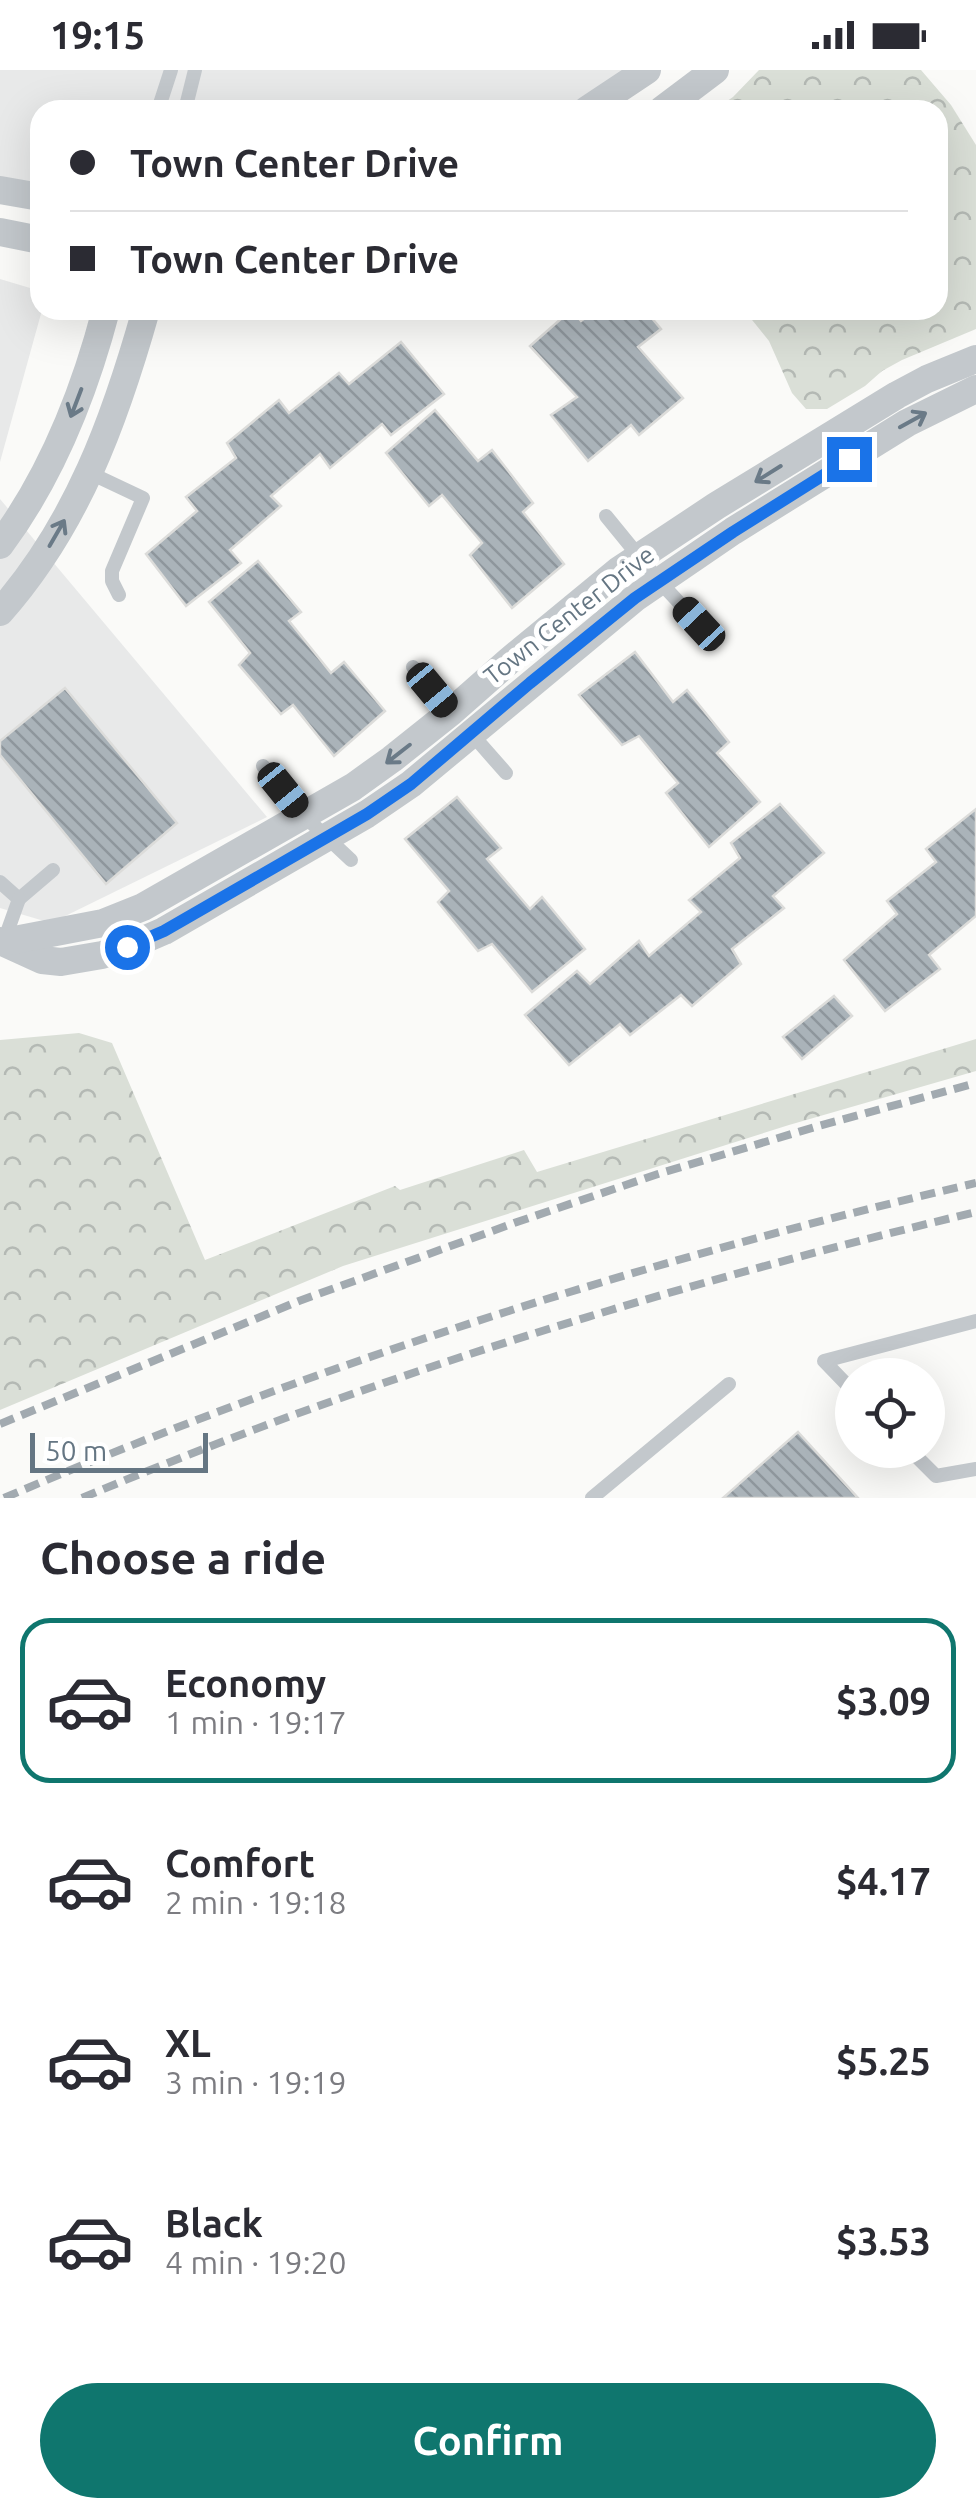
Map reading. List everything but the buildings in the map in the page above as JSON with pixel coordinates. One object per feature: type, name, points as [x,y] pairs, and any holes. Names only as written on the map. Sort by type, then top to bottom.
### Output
[{"type":"street","points":[[602,100],[648,70]]},
{"type":"street","points":[[675,100],[715,70]]},
{"type":"street","points":[[0,190],[30,195]]},
{"type":"street","points":[[0,232],[30,238]]},
{"type":"street","points":[[0,544],[52,461],[77,404],[103,320]]},
{"type":"street","points":[[0,612],[41,560],[90,473],[106,437],[143,320]]},
{"type":"street","name":"Town Center Drive","points":[[2,941],[103,923],[143,908],[352,787],[451,712],[618,571],[897,395],[976,360]]},
{"type":"street","name":"Town Center Drive","points":[[2,941],[42,960],[60,962],[102,955],[164,931],[411,784],[659,581],[907,422],[976,389]]},
{"type":"lane","points":[[161,100],[171,70]]},
{"type":"lane","points":[[188,100],[196,70]]},
{"type":"lane","points":[[90,473],[143,498],[112,571],[119,595]]},
{"type":"lane","points":[[606,516],[699,624]]},
{"type":"lane","points":[[413,667],[506,773]]},
{"type":"lane","points":[[263,766],[325,838],[351,860]]},
{"type":"lane","points":[[2,941],[19,899],[53,870]]},
{"type":"lane","points":[[1,886],[19,899]]},
{"type":"lane","points":[[835,1372],[824,1360],[976,1321]]},
{"type":"lane","points":[[592,1498],[729,1384]]},
{"type":"lane","points":[[928,1468],[936,1476],[976,1469]]},
{"type":"shaded area","points":[[0,70],[623,70],[581,100],[30,100],[30,184],[0,179]]},
{"type":"shaded area","points":[[0,279],[30,288],[30,320],[39,320],[0,462]]},
{"type":"shaded area","points":[[0,499],[267,817],[51,923],[0,908]]},
{"type":"green space","points":[[759,70],[921,70],[947,100],[729,100]]},
{"type":"green space","points":[[948,102],[976,145],[976,329],[902,360],[827,409],[806,409],[792,393],[769,341],[752,320],[948,320]]},
{"type":"green space","points":[[79,1033],[112,1043],[205,1260],[395,1186],[400,1190],[524,1150],[537,1172],[976,1039],[976,1071],[789,1125],[343,1266],[0,1410],[0,1040]]},
{"type":"railway","points":[[0,1424],[299,1301],[517,1222],[658,1174],[976,1083]]},
{"type":"railway","points":[[4,1498],[241,1403],[483,1319],[728,1246],[976,1183]]},
{"type":"railway","points":[[82,1498],[300,1413],[523,1337],[749,1270],[976,1212]]},
{"type":"route","points":[[127,947],[164,931],[367,814],[411,784],[635,598],[849,459]]}]
